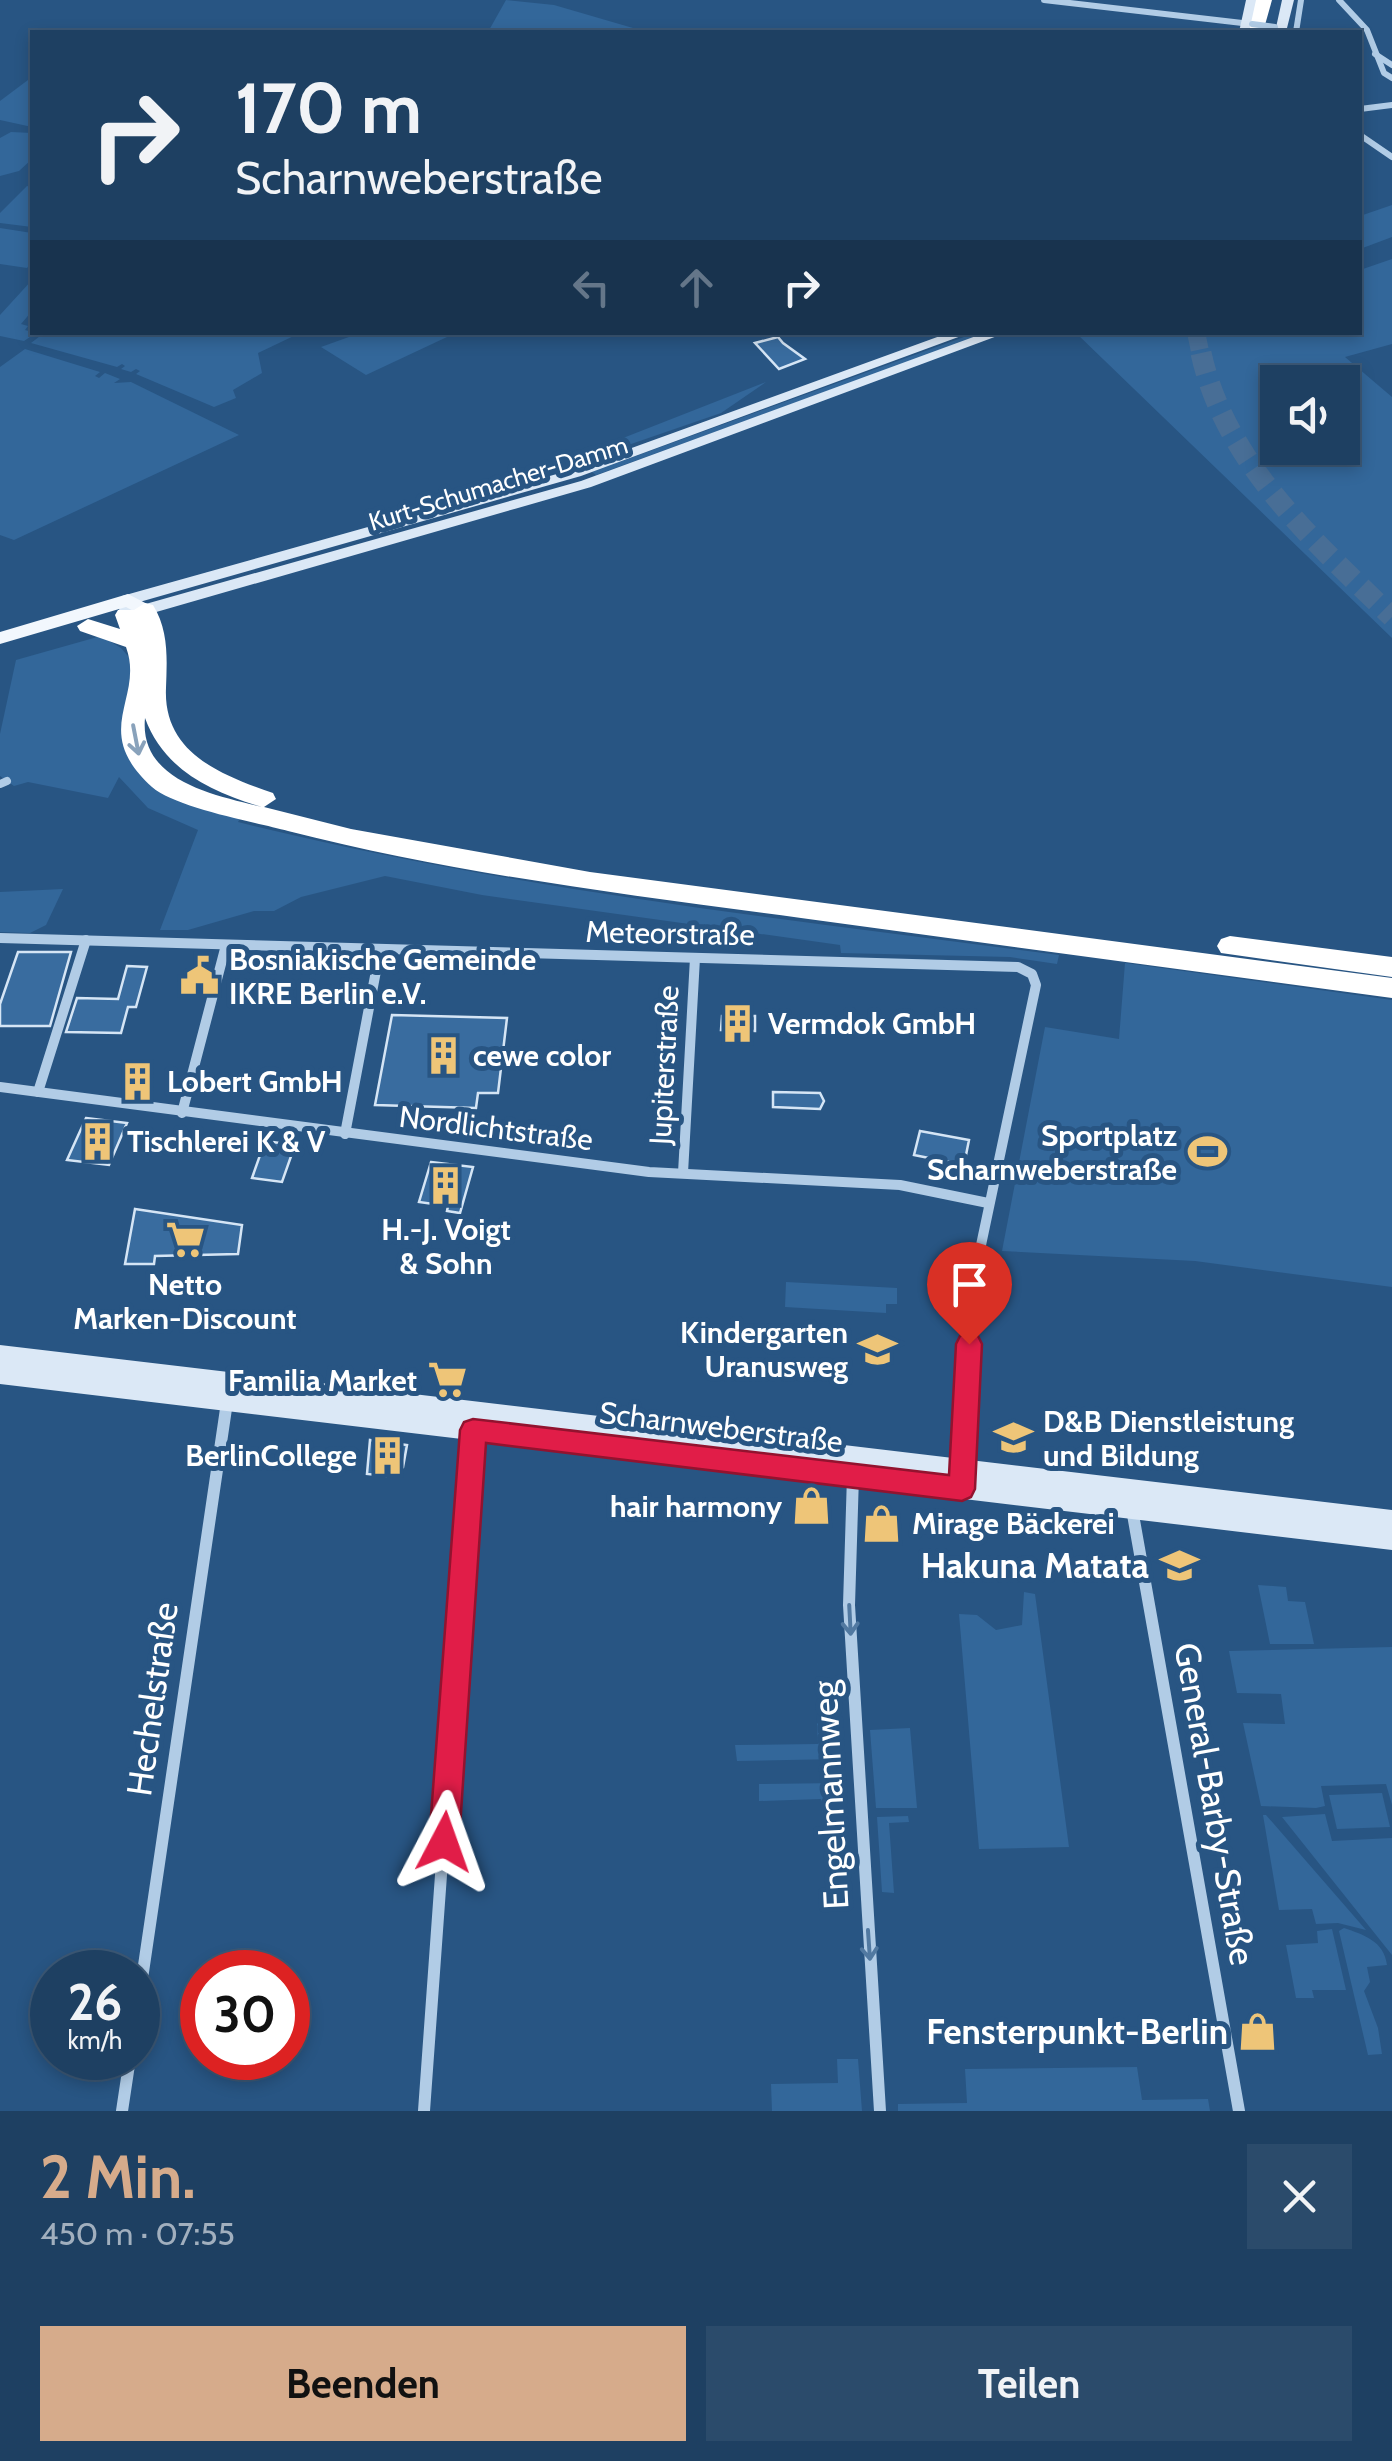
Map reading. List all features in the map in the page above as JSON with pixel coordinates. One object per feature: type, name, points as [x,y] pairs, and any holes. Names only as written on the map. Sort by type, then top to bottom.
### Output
[{"type":"highway","points":[[1250,28],[1264,0]]},
{"type":"highway","points":[[1276,0],[1277,30]]},
{"type":"highway","points":[[133,609],[142,659],[132,725],[136,752],[163,783],[210,802],[351,838],[552,874],[1392,988]]},
{"type":"highway","points":[[133,609],[158,652],[154,712],[164,740],[184,762],[208,778],[285,806],[436,837],[649,872],[1392,968]]},
{"type":"highway","points":[[88,626],[139,644]]},
{"type":"highway","points":[[1276,952],[1316,946],[1392,950]]},
{"type":"main road","points":[[1250,28],[1252,0]]},
{"type":"main road","points":[[1277,30],[1288,0]]},
{"type":"main road","name":"Kurt-Schumacher-Damm","points":[[581,479],[957,335]]},
{"type":"main road","name":"Kurt-Schumacher-Damm","points":[[0,638],[133,609],[581,479],[993,335]]},
{"type":"main road","name":"Kurt-Schumacher-Damm","points":[[0,650],[133,609]]},
{"type":"main road","name":"Scharnweberstraße","points":[[0,1355],[94,1376]]},
{"type":"main road","name":"Scharnweberstraße","points":[[0,1374],[94,1376],[475,1421],[1132,1500],[1392,1539]]},
{"type":"main road","name":"Scharnweberstraße","points":[[475,1421],[853,1476],[962,1480]]},
{"type":"main road","name":"Scharnweberstraße","points":[[1132,1500],[1392,1521]]},
{"type":"street","points":[[1044,0],[1277,30]]},
{"type":"street","points":[[1296,30],[1301,0]]},
{"type":"street","points":[[1339,0],[1368,30],[1384,73],[1392,78]]},
{"type":"street","points":[[1375,54],[1392,65]]},
{"type":"street","points":[[1362,109],[1392,105]]},
{"type":"street","points":[[1362,136],[1392,158]]},
{"type":"street","name":"Meteorstraße","points":[[0,938],[1018,967],[1034,978],[988,1203]]},
{"type":"street","points":[[38,1092],[86,940]]},
{"type":"street","points":[[182,1114],[226,945]]},
{"type":"street","points":[[344,1134],[380,950]]},
{"type":"street","name":"Jupiterstraße","points":[[683,1174],[694,958]]},
{"type":"street","name":"Nordlichtstraße","points":[[0,1087],[182,1114],[683,1174],[900,1185],[988,1203]]},
{"type":"street","points":[[977,1264],[988,1203]]},
{"type":"street","points":[[962,1480],[974,1279]]},
{"type":"street","name":"Hechelstraße","points":[[146,1950],[229,1392]]},
{"type":"street","points":[[424,2111],[475,1421]]},
{"type":"street","name":"Engelmannweg","points":[[853,1476],[849,1604],[880,2111]]},
{"type":"street","name":"General-Barby-Straße","points":[[1132,1500],[1239,2111]]},
{"type":"street","points":[[122,2111],[127,2080]]},
{"type":"shaded area","points":[[506,0],[554,5],[633,28],[629,30],[489,30]]},
{"type":"shaded area","points":[[30,78],[30,127],[0,120],[0,101]]},
{"type":"shaded area","points":[[11,132],[30,133],[30,161],[19,171],[0,176],[0,138]]},
{"type":"shaded area","points":[[30,187],[30,227],[0,223],[0,213]]},
{"type":"shaded area","points":[[1392,205],[1392,237],[1362,248],[1362,215]]},
{"type":"shaded area","points":[[0,228],[30,233],[27,268],[0,264]]},
{"type":"shaded area","points":[[1392,259],[1392,344],[1345,357],[1354,365],[1260,365],[1260,465],[1360,465],[1360,370],[1392,397],[1392,638],[1078,335],[1362,335],[1362,269]]},
{"type":"shaded area","points":[[30,282],[30,313],[21,324],[28,326],[25,330],[33,335],[24,341],[0,336],[0,315]]},
{"type":"shaded area","points":[[41,335],[296,335],[258,353],[262,373],[233,390],[236,398],[214,407],[136,374],[140,371],[136,369],[121,369],[125,366],[122,364],[117,367],[31,343]]},
{"type":"shaded area","points":[[354,335],[447,337],[366,375],[321,347]]},
{"type":"shaded area","points":[[969,335],[982,335],[596,475],[592,472]]},
{"type":"shaded area","points":[[25,349],[100,372],[95,376],[99,378],[105,373],[120,379],[114,383],[131,382],[239,435],[14,540],[0,535],[0,367]]},
{"type":"shaded area","points":[[766,382],[721,413],[576,463],[572,458]]},
{"type":"shaded area","points":[[101,636],[121,648],[135,664],[127,752],[242,815],[238,822],[544,884],[1059,955],[1057,964],[1010,957],[841,953],[840,945],[482,895],[385,876],[301,897],[274,911],[254,911],[188,930],[160,930],[198,830],[148,808],[119,777],[108,798],[28,782],[14,786],[0,776],[0,734],[16,660]]},
{"type":"shaded area","points":[[63,889],[46,925],[30,933],[0,932],[0,892]]},
{"type":"shaded area","name":"Sportplatz Scharnweberstraße","points":[[1125,963],[1392,1000],[1392,1287],[1195,1261],[1002,1251],[1045,1027],[1119,1039]]},
{"type":"shaded area","points":[[786,1282],[897,1288],[897,1304],[886,1304],[886,1313],[785,1307]]},
{"type":"shaded area","points":[[1258,1585],[1286,1587],[1288,1601],[1305,1602],[1314,1644],[1270,1644]]},
{"type":"shaded area","points":[[1024,1592],[1035,1594],[1069,1847],[979,1849],[959,1614],[977,1615],[996,1630],[1022,1625]]},
{"type":"shaded area","points":[[1392,1647],[1392,1805],[1386,1784],[1321,1786],[1325,1806],[1316,1808],[1261,1806],[1243,1723],[1285,1724],[1281,1694],[1237,1693],[1229,1651]]},
{"type":"shaded area","points":[[817,1723],[837,1723],[840,1759],[737,1761],[735,1745],[818,1744]]},
{"type":"shaded area","points":[[910,1728],[917,1808],[876,1808],[870,1730]]},
{"type":"shaded area","points":[[841,1783],[843,1819],[823,1819],[821,1799],[759,1801],[759,1784]]},
{"type":"shaded area","points":[[1382,1793],[1390,1827],[1337,1829],[1329,1795]]},
{"type":"shaded area","points":[[1325,1814],[1332,1841],[1392,1838],[1392,1955],[1282,1817]]},
{"type":"shaded area","points":[[1263,1815],[1366,1930],[1338,1923],[1316,1924],[1312,1909],[1279,1910]]},
{"type":"shaded area","points":[[908,1816],[909,1822],[889,1823],[894,1893],[882,1892],[877,1817]]},
{"type":"shaded area","points":[[1344,1928],[1372,1940],[1385,1957],[1387,1965],[1367,1967],[1370,1982],[1364,1991],[1378,2028],[1382,2054],[1368,2055],[1339,1931]]},
{"type":"shaded area","points":[[1332,1929],[1346,1990],[1312,1990],[1314,1998],[1296,1998],[1286,1945],[1318,1943],[1317,1931]]},
{"type":"shaded area","points":[[837,2059],[858,2059],[862,2111],[772,2111],[771,2084],[838,2083]]},
{"type":"shaded area","points":[[1137,2067],[1142,2100],[1208,2099],[1210,2111],[898,2111],[898,2104],[967,2103],[965,2069]]},
{"type":"building","points":[[778,337],[805,359],[779,369],[755,343]]},
{"type":"building","points":[[18,952],[71,952],[50,1026],[0,1026],[0,1004]]},
{"type":"building","points":[[127,966],[147,967],[136,1007],[128,1007],[121,1033],[66,1032],[77,998],[118,999]]},
{"type":"building","name":"cewe color","points":[[392,1015],[507,1018],[498,1093],[478,1093],[476,1108],[375,1105]]},
{"type":"building","name":"Vermdok GmbH","points":[[722,1016],[755,1016],[755,1031],[721,1030]]},
{"type":"building","points":[[773,1092],[820,1093],[824,1101],[820,1109],[773,1107]]},
{"type":"building","name":"Tischlerei K & V","points":[[86,1118],[127,1123],[109,1165],[67,1160]]},
{"type":"building","points":[[920,1131],[969,1140],[964,1165],[914,1155]]},
{"type":"building","points":[[265,1141],[295,1145],[282,1182],[252,1178]]},
{"type":"building","name":"H.-J. Voigt & Sohn","points":[[431,1162],[473,1167],[460,1213],[447,1211],[448,1206],[419,1202]]},
{"type":"building","name":"Netto Marken-Discount","points":[[135,1209],[242,1225],[238,1254],[155,1256],[154,1264],[125,1264]]},
{"type":"building","name":"BerlinCollege","points":[[370,1440],[407,1445],[403,1467],[389,1465],[386,1476],[367,1474]]},
{"type":"tunnel","points":[[1197,335],[1201,356]]},
{"type":"tunnel","points":[[1201,353],[1213,393],[1252,465],[1304,530],[1392,617]]},
{"type":"place","name":"Bosniakische Gemeinde IKRE Berlin e.V.","points":[[199,976]]},
{"type":"place","name":"Vermdok GmbH","points":[[738,1023]]},
{"type":"place","name":"cewe color","points":[[443,1055]]},
{"type":"place","name":"Lobert GmbH","points":[[137,1081]]},
{"type":"place","name":"Tischlerei K & V","points":[[97,1141]]},
{"type":"place","name":"Sportplatz Scharnweberstraße","points":[[1207,1152]]},
{"type":"place","name":"H.-J. Voigt & Sohn","points":[[446,1185]]},
{"type":"place","name":"Netto Marken-Discount","points":[[185,1240]]},
{"type":"place","name":"Kindergarten Uranusweg","points":[[878,1349]]},
{"type":"place","name":"Familia Market","points":[[447,1380]]},
{"type":"place","name":"D&B Dienstleistung und Bildung","points":[[1013,1438]]},
{"type":"place","name":"BerlinCollege","points":[[387,1455]]},
{"type":"place","name":"hair harmony","points":[[812,1506]]},
{"type":"place","name":"Mirage Bäckerei","points":[[882,1523]]},
{"type":"place","name":"Hakuna Matata","points":[[1179,1565]]},
{"type":"place","name":"Fensterpunkt-Berlin","points":[[1258,2031]]},
{"type":"route","points":[[444,1842],[473,1430],[962,1489],[969,1344]]}]
